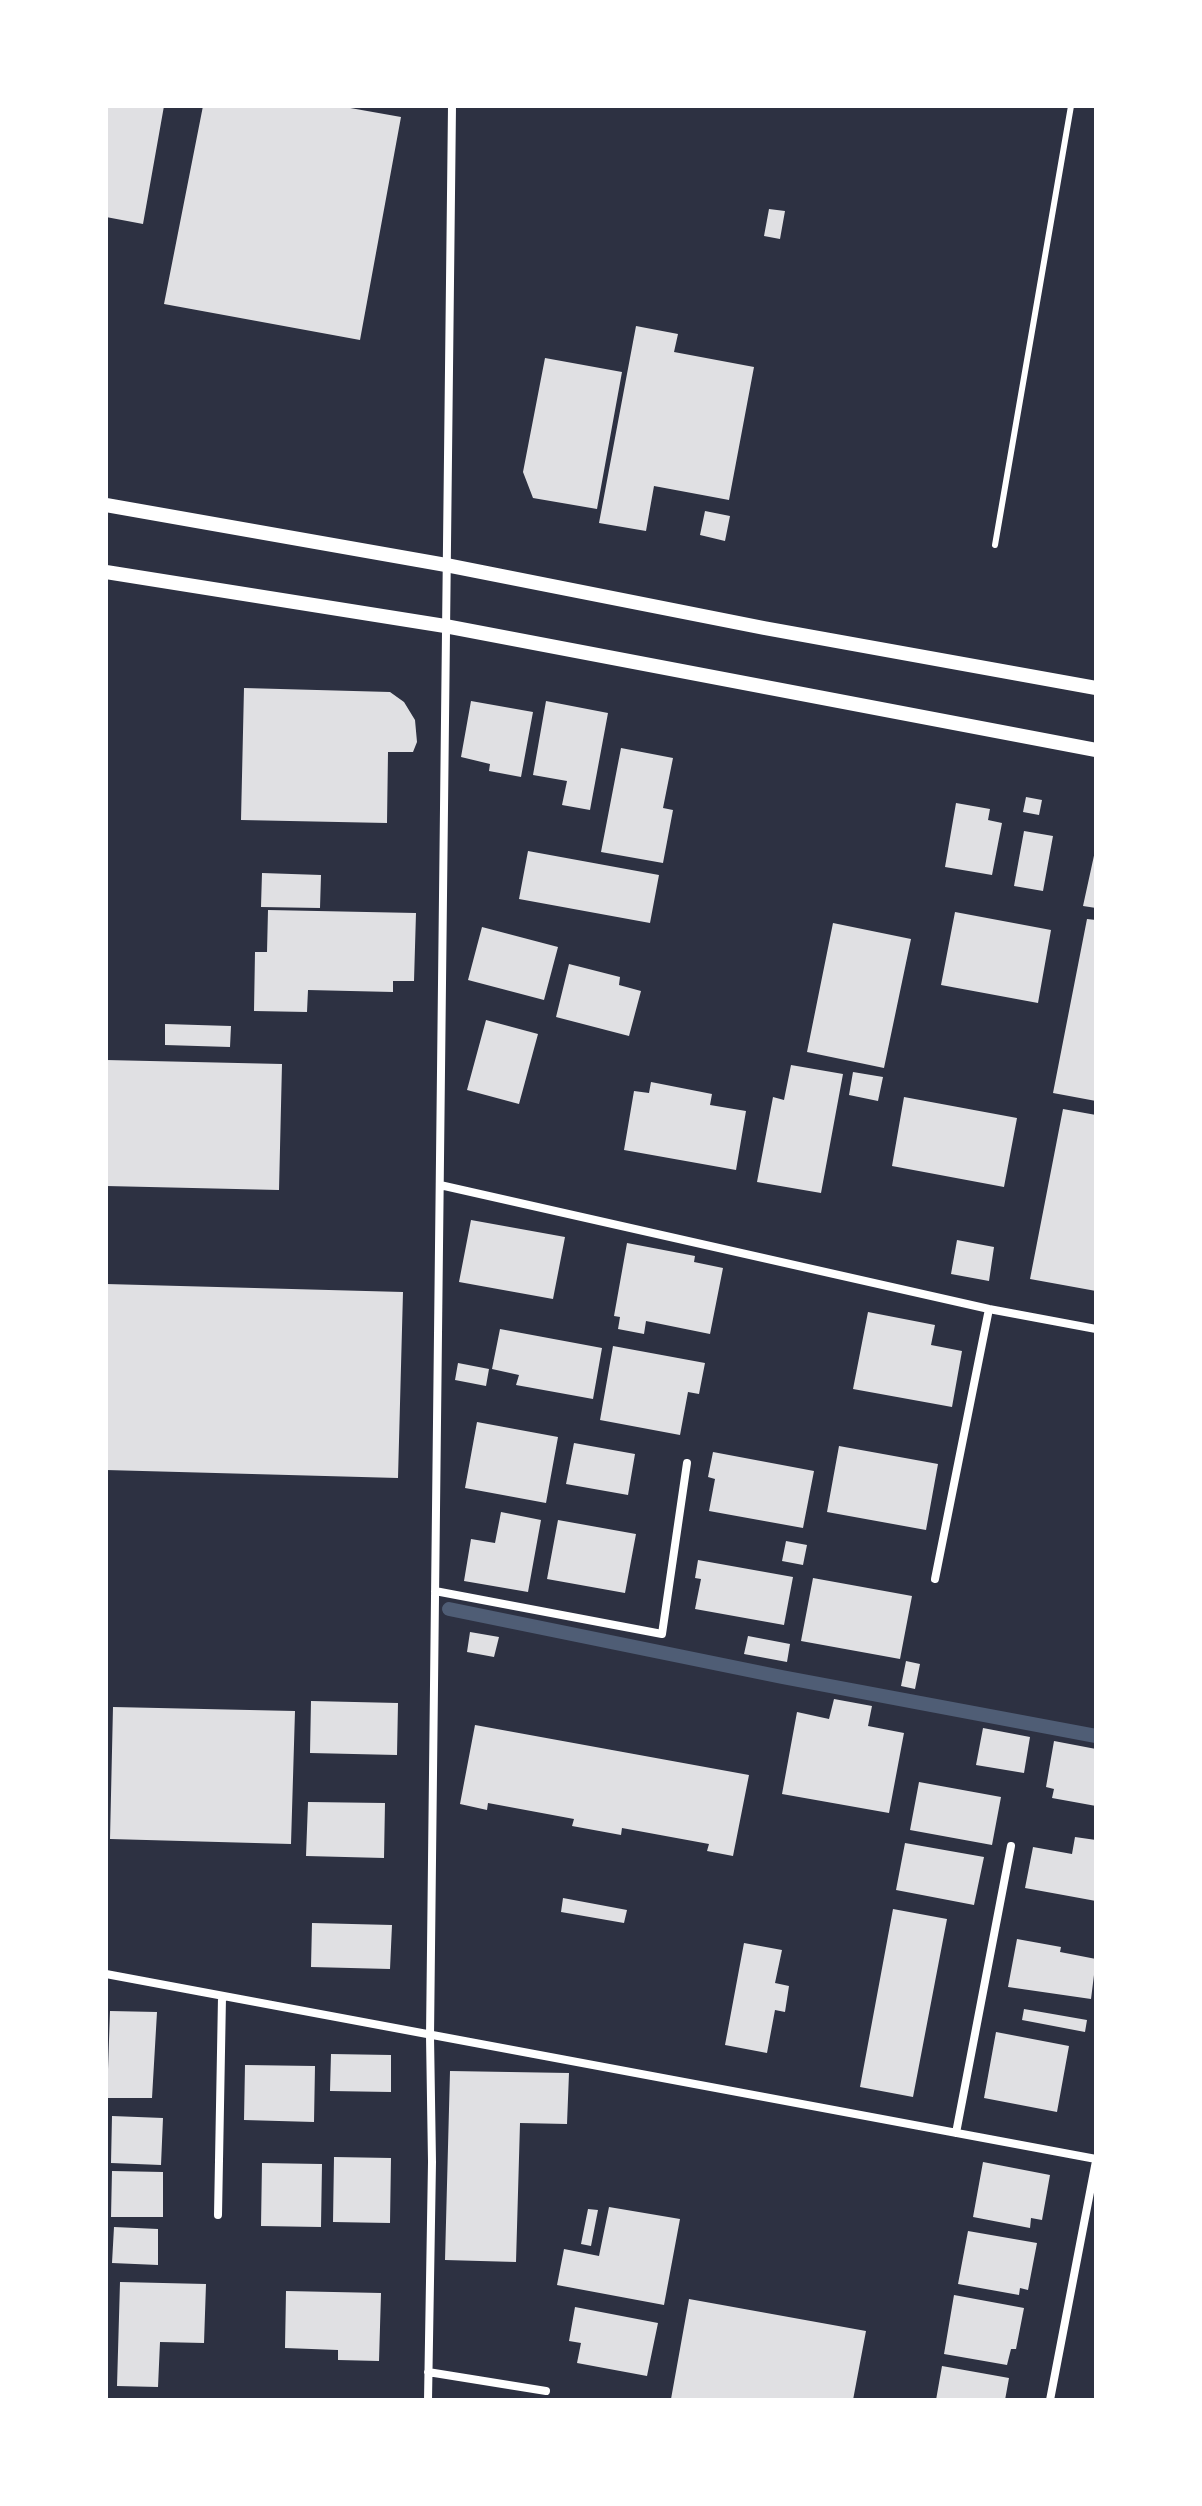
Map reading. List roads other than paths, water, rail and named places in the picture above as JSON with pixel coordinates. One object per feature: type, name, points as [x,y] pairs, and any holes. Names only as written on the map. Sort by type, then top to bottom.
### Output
[{"type":"street","points":[[428,2400],[452,106]]},
{"type":"street","points":[[106,505],[446,565],[764,628],[1096,688]]},
{"type":"street","points":[[106,572],[445,626],[1096,750]]},
{"type":"street","points":[[440,1185],[989,1309],[1096,1329]]},
{"type":"street","points":[[935,1579],[989,1309]]},
{"type":"street","points":[[435,1591],[662,1634],[687,1463]]},
{"type":"street","points":[[956,2133],[1011,1846]]},
{"type":"street","points":[[106,1974],[1096,2160],[1050,2400]]},
{"type":"street","points":[[218,2215],[222,1997]]},
{"type":"street","points":[[428,2372],[546,2391]]},
{"type":"lane","points":[[995,545],[1071,106]]},
{"type":"waterway","points":[[449,1609],[782,1677],[1096,1736]]}]
